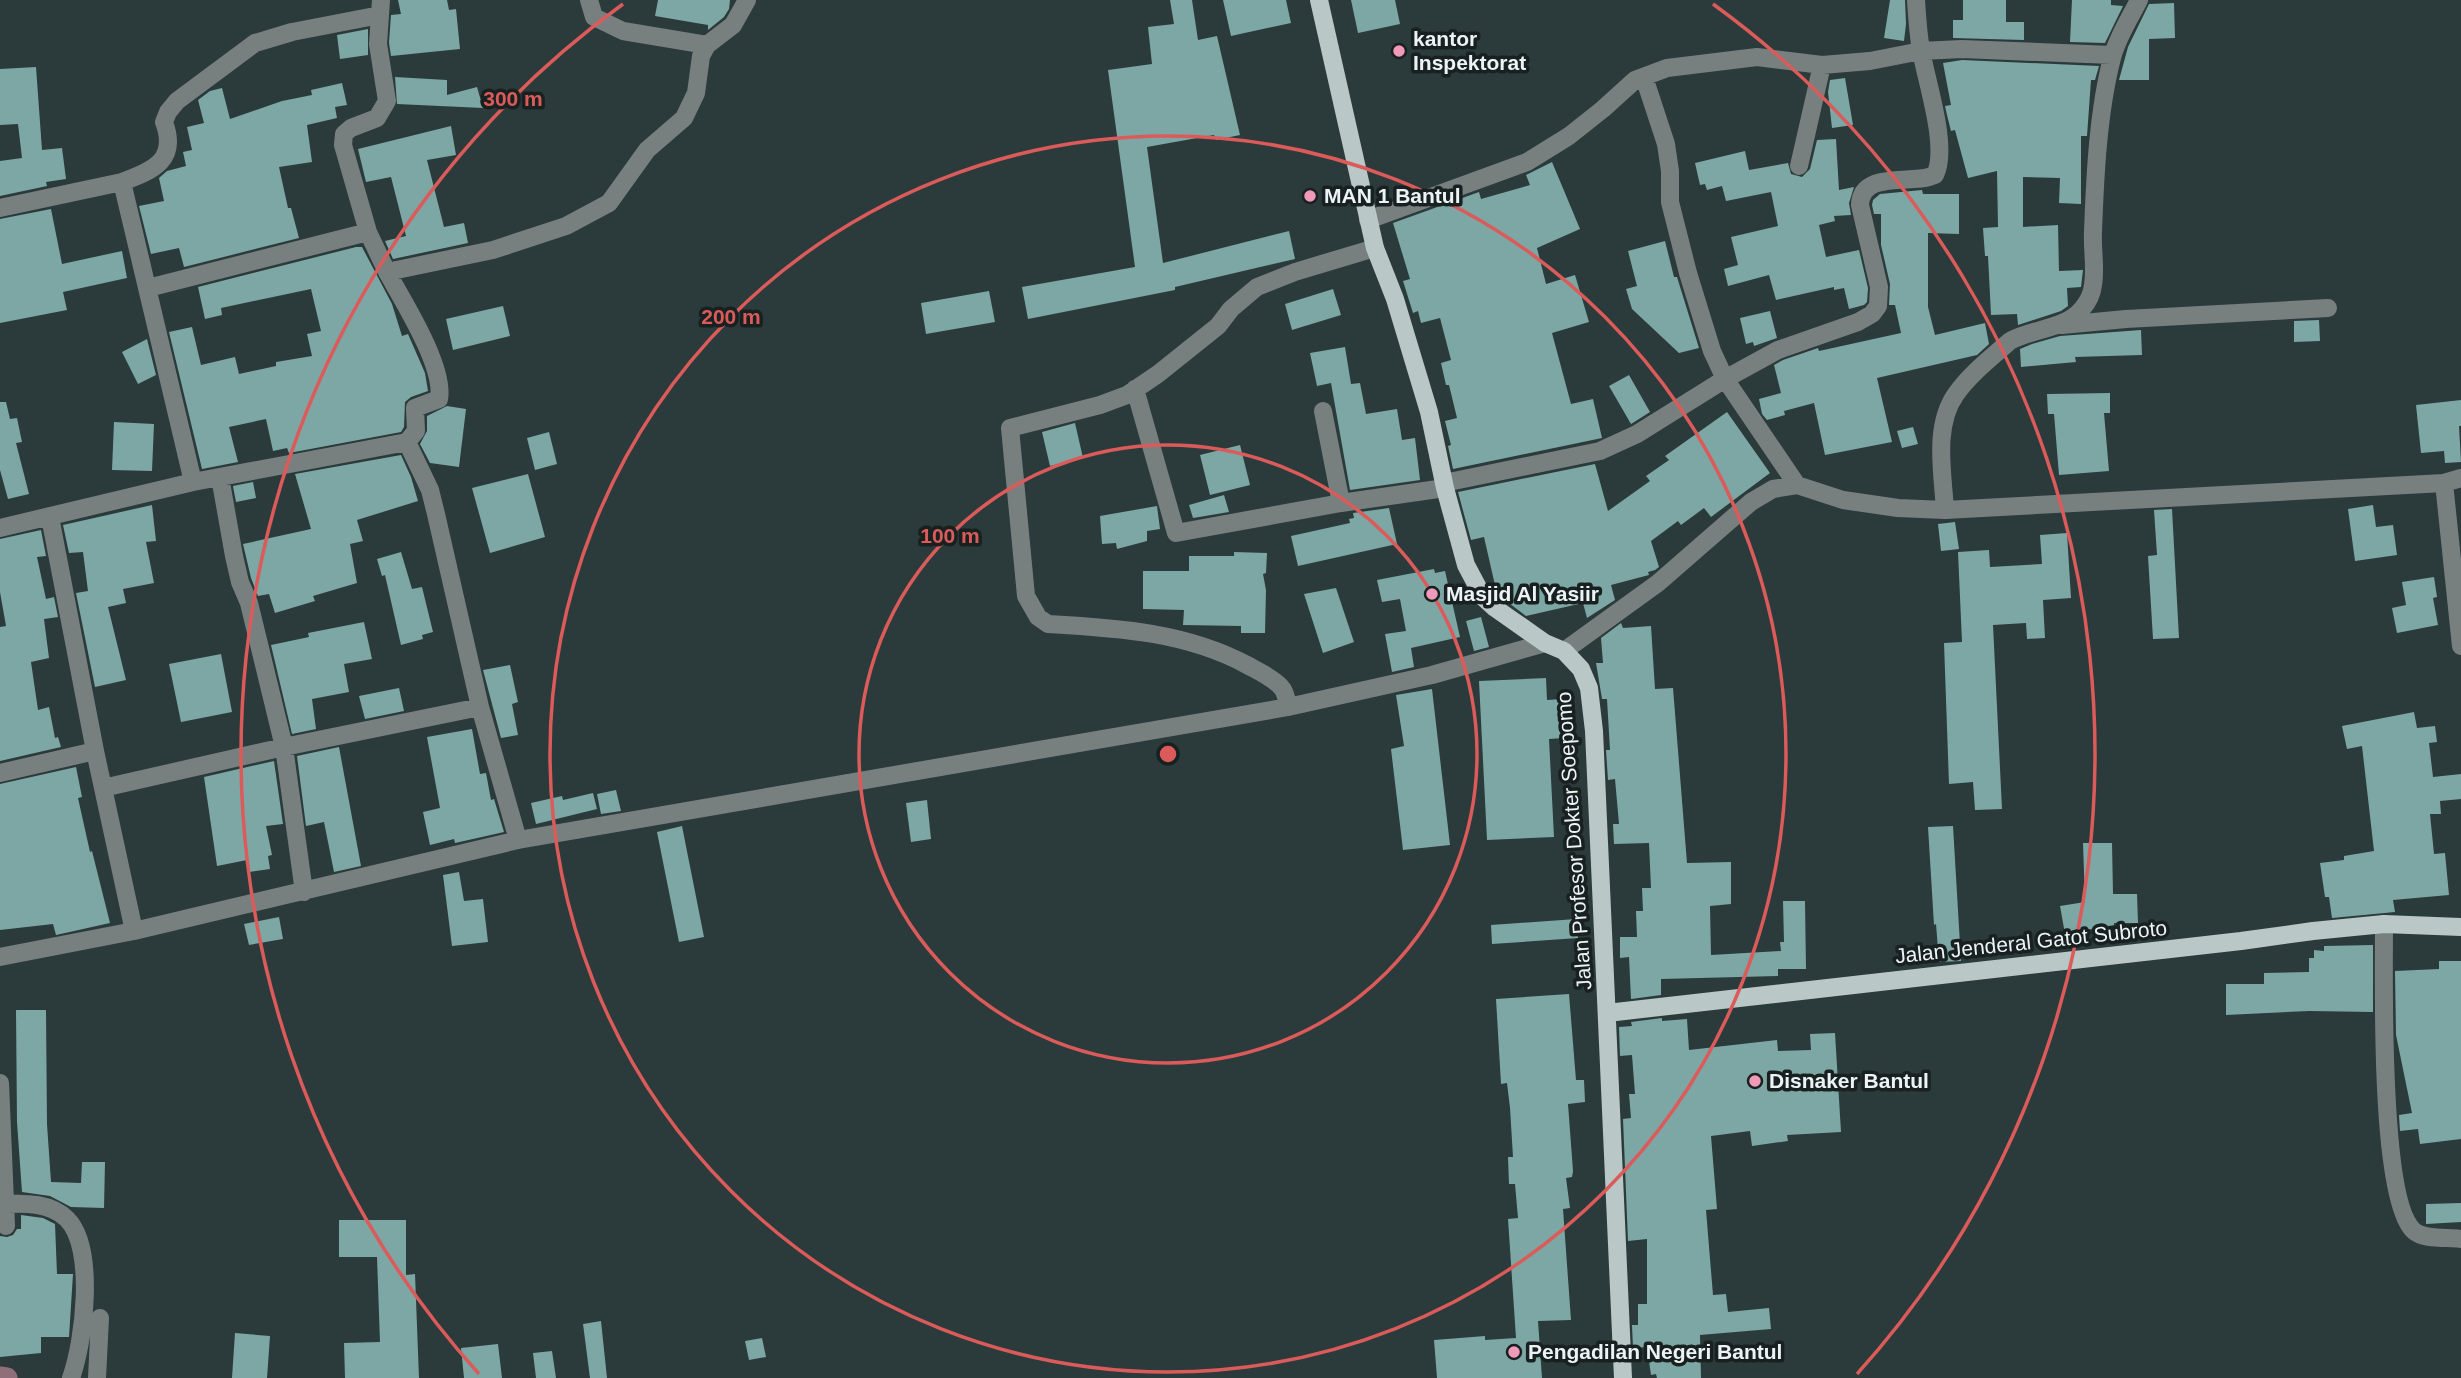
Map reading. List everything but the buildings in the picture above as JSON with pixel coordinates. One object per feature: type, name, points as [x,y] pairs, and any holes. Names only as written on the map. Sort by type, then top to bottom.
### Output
[{"type":"main road","points":[[1319,0],[1374,248],[1395,299],[1429,412],[1466,565],[1483,597],[1504,616],[1545,643],[1564,650]]},
{"type":"main road","name":"Jalan Profesor Dokter Soepomo","points":[[1564,650],[1581,669],[1589,688],[1591,704],[1623,1378]]},
{"type":"main road","name":"Jalan Jenderal Gatot Subroto","points":[[1607,1013],[2384,924],[2461,927]]},
{"type":"street","points":[[589,0],[594,17],[614,28],[707,45]]},
{"type":"street","points":[[387,272],[493,250],[566,226],[609,203],[647,149],[684,118],[696,93],[698,68],[707,45],[733,26],[747,0]]},
{"type":"street","points":[[1135,389],[1177,533],[1445,485],[1600,451],[1637,434],[1725,379],[1777,351],[1858,321],[1876,310],[1879,287],[1860,209],[1861,195],[1865,188],[1874,183],[1930,177],[1935,175],[1939,166],[1937,121],[1921,51],[1916,0]]},
{"type":"street","points":[[2054,326],[2080,310],[2093,288],[2096,267],[2092,235],[2099,143],[2112,55],[2139,0]]},
{"type":"street","points":[[0,208],[140,176],[165,157],[170,145],[164,122],[177,101],[255,43],[381,7],[378,44],[387,101],[377,118],[351,128],[344,134],[343,145],[368,232],[423,338],[439,387],[439,399],[415,408],[416,431],[407,442],[193,482],[0,528]]},
{"type":"street","points":[[1368,220],[1527,162],[1569,136],[1603,110],[1635,80],[1667,68],[1757,58],[1822,65],[1870,61],[1921,51],[2112,55]]},
{"type":"street","points":[[1799,166],[1822,65]]},
{"type":"street","points":[[1644,76],[1666,144],[1670,171],[1670,202],[1712,351],[1725,379],[1797,485]]},
{"type":"street","points":[[122,182],[193,482]]},
{"type":"street","points":[[148,288],[368,232]]},
{"type":"street","points":[[1288,707],[1283,689],[1264,674],[1228,655],[1185,640],[1154,633],[1048,624],[1038,617],[1026,597],[1010,428],[1100,405],[1127,395],[1218,326],[1231,309],[1257,287],[1295,272],[1374,248]]},
{"type":"street","points":[[1945,510],[1941,442],[1948,411],[1956,394],[2010,341],[2020,335],[2054,326],[2126,319],[2328,308]]},
{"type":"street","points":[[1323,411],[1341,503]]},
{"type":"street","points":[[407,442],[433,502],[480,707],[518,841]]},
{"type":"street","points":[[220,477],[237,569],[249,603],[284,747],[304,892]]},
{"type":"street","points":[[1564,650],[1658,583],[1751,502],[1773,489],[1797,485],[1843,500],[1898,508],[1945,510],[2453,480],[2461,646]]},
{"type":"street","points":[[50,517],[95,751],[134,931]]},
{"type":"street","points":[[0,957],[134,931],[518,841],[1288,707],[1432,675],[1545,643]]},
{"type":"street","points":[[103,788],[480,707]]},
{"type":"street","points":[[0,773],[95,751]]},
{"type":"street","points":[[2384,924],[2383,1049],[2395,1181],[2405,1218],[2414,1231],[2429,1236],[2461,1238]]},
{"type":"street","points":[[0,1083],[6,1226]]},
{"type":"street","points":[[5,1204],[28,1203],[47,1208],[66,1219],[79,1235],[83,1251],[83,1322],[73,1373]]},
{"type":"street","points":[[97,1378],[100,1318]]},
{"type":"waterway","points":[[0,1377],[7,1378]]},
{"type":"place","name":"kantor Inspektorat","points":[[1399,51]]},
{"type":"place","name":"MAN 1 Bantul","points":[[1310,196]]},
{"type":"place","name":"Masjid Al Yasiir","points":[[1432,594]]},
{"type":"place","name":"Disnaker Bantul","points":[[1755,1081]]},
{"type":"place","name":"Pengadilan Negeri Bantul","points":[[1514,1352]]}]
